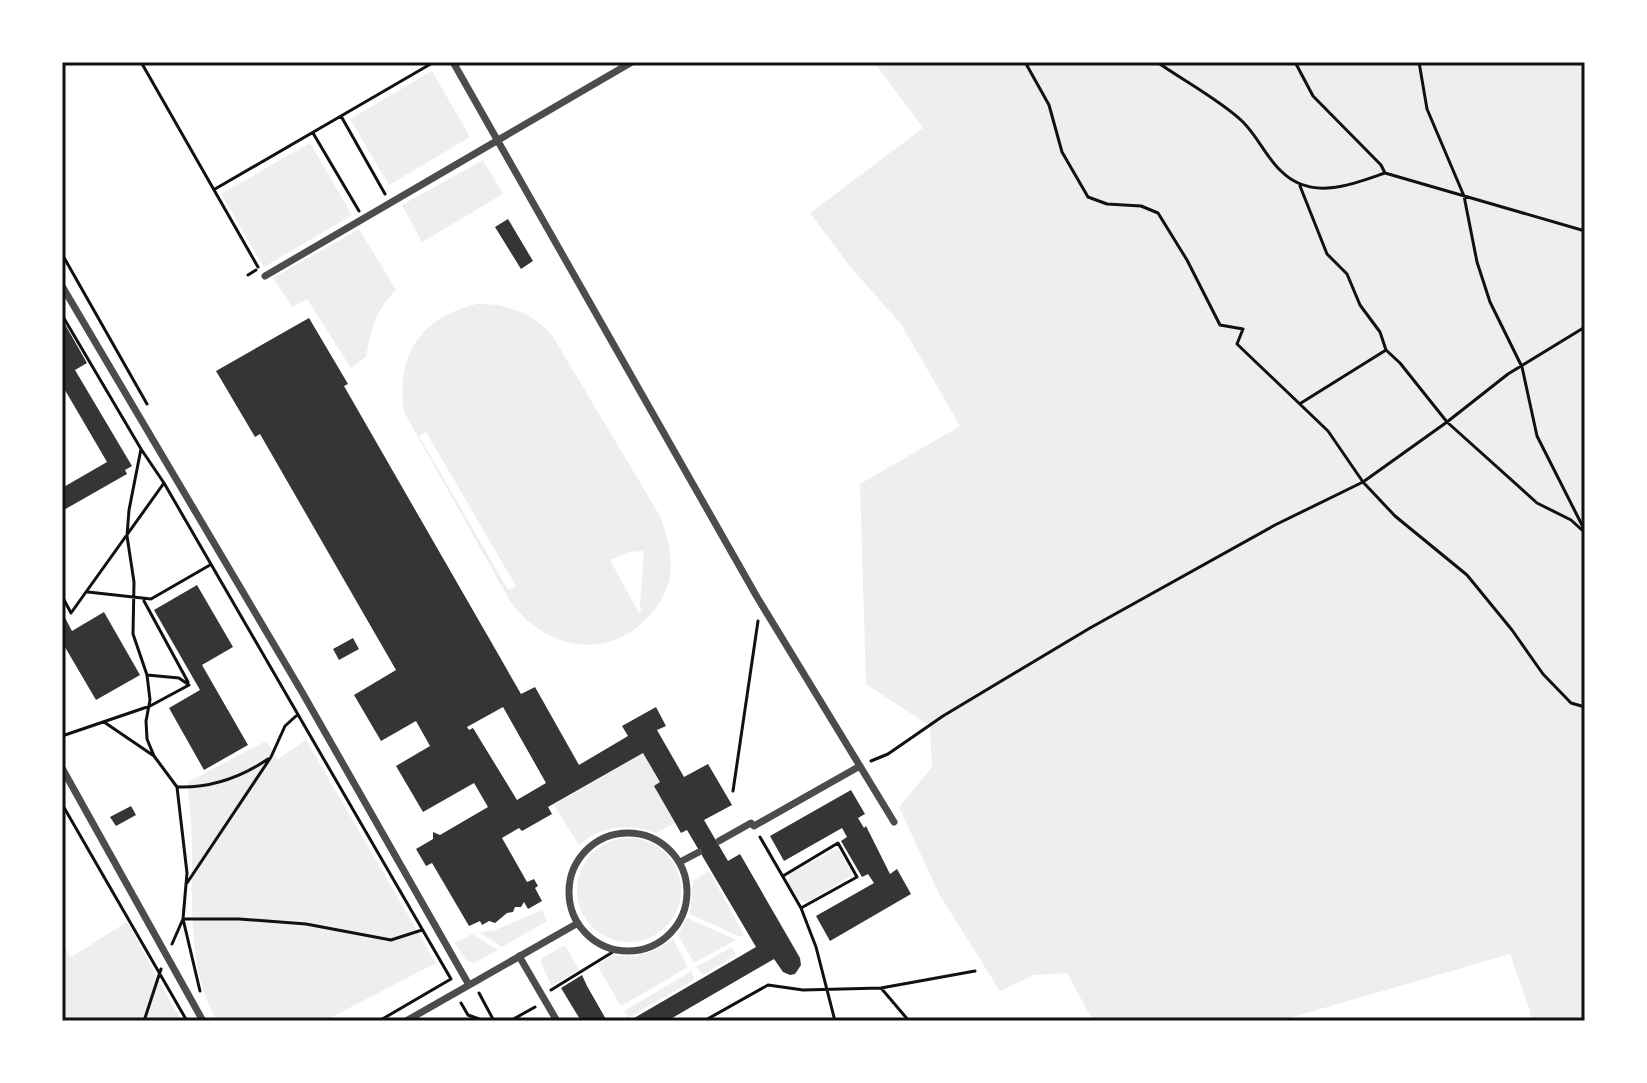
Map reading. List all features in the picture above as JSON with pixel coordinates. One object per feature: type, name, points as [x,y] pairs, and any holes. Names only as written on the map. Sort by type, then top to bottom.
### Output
[{"type":"street","points":[[453,62],[761,603],[894,822]]},
{"type":"street","points":[[265,276],[632,62]]},
{"type":"street","points":[[62,286],[107,358],[471,984]]},
{"type":"street","points":[[719,841],[751,823],[754,826],[860,766]]},
{"type":"street","points":[[62,768],[203,1021]]},
{"type":"street","points":[[630,832],[650,836],[669,847],[680,862],[687,881],[688,900],[683,917],[658,944],[641,950],[604,947],[589,937],[578,923],[569,903],[569,882],[576,862],[590,845],[608,835],[630,832]]},
{"type":"street","points":[[680,862],[699,852]]},
{"type":"street","points":[[406,1021],[578,923]]},
{"type":"street","points":[[519,956],[557,1021]]},
{"type":"path","points":[[141,62],[265,276]]},
{"type":"path","points":[[215,189],[434,62]]},
{"type":"path","points":[[1025,62],[1049,105],[1062,152],[1088,197],[1107,204],[1141,206],[1158,213],[1187,260],[1220,325],[1243,329],[1237,344],[1328,431],[1363,482],[1395,516],[1467,575],[1543,674],[1571,703],[1585,707]]},
{"type":"path","points":[[1157,62],[1241,120],[1280,171],[1300,186],[1323,189],[1353,184],[1385,173],[1585,231]]},
{"type":"path","points":[[1295,62],[1313,96],[1381,165],[1385,173]]},
{"type":"path","points":[[1419,62],[1427,109],[1464,196],[1477,262],[1490,302],[1522,367],[1537,436],[1585,532]]},
{"type":"path","points":[[341,116],[390,202]]},
{"type":"path","points":[[313,133],[362,218]]},
{"type":"path","points":[[1300,186],[1327,254],[1347,274],[1360,305],[1380,332],[1386,350],[1447,422],[1537,503],[1571,520],[1585,532]]},
{"type":"path","points":[[62,254],[153,416]]},
{"type":"path","points":[[62,315],[164,483],[451,979],[379,1021]]},
{"type":"path","points":[[860,766],[888,754],[943,716],[1103,621],[1275,525],[1363,482],[1508,374],[1585,327]]},
{"type":"path","points":[[1300,404],[1386,350]]},
{"type":"path","points":[[141,449],[127,536],[133,634],[147,675],[150,706],[146,721],[147,739],[154,756],[177,787],[187,883],[183,919],[159,974],[144,1021]]},
{"type":"path","points":[[62,596],[71,613],[164,483]]},
{"type":"path","points":[[88,592],[151,599],[210,565]]},
{"type":"path","points":[[62,736],[150,706],[189,685],[143,599]]},
{"type":"path","points":[[733,791],[761,603]]},
{"type":"path","points":[[147,675],[188,682]]},
{"type":"path","points":[[187,883],[271,757],[285,726],[297,715]]},
{"type":"path","points":[[102,721],[154,756]]},
{"type":"path","points":[[177,787],[220,783],[248,773],[271,757]]},
{"type":"path","points":[[62,804],[187,1021]]},
{"type":"path","points":[[754,826],[801,908],[816,947],[835,1021]]},
{"type":"path","points":[[783,876],[838,843],[851,866],[857,877],[801,908]]},
{"type":"path","points":[[183,919],[306,924],[391,940],[406,938],[422,930]]},
{"type":"path","points":[[183,919],[202,995]]},
{"type":"path","points":[[510,1021],[555,997],[551,990],[616,950]]},
{"type":"path","points":[[704,1021],[768,985],[803,990],[881,988],[975,971]]},
{"type":"path","points":[[471,984],[494,1021]]},
{"type":"path","points":[[881,988],[909,1021]]},
{"type":"path","points":[[455,993],[468,1015],[485,1021]]},
{"type":"shaded area","points":[[874,62],[1585,62],[1585,1021],[1531,1021],[1510,954],[1279,1021],[1093,1021],[1067,973],[1034,975],[1000,991],[939,894],[899,807],[932,767],[930,726],[866,684],[860,484],[960,426],[901,324],[852,269],[810,213],[923,128]]},
{"type":"shaded area","points":[[432,71],[470,137],[389,185],[350,119]]},
{"type":"shaded area","points":[[310,143],[352,215],[264,267],[221,194]]},
{"type":"shaded area","points":[[483,160],[503,194],[422,242],[402,205]]},
{"type":"shaded area","points":[[359,229],[396,290],[378,313],[366,357],[351,368],[307,299],[292,307],[273,278]]},
{"type":"shaded area","points":[[477,304],[499,305],[527,315],[552,335],[660,516],[670,553],[669,583],[652,613],[626,635],[590,645],[572,643],[554,638],[523,616],[510,601],[404,412],[404,373],[416,342],[440,318]],"holes":[[[426,432],[516,586],[508,590],[419,436]],[[644,551],[642,610],[639,613],[610,560],[629,552]]]},
{"type":"shaded area","points":[[306,740],[436,963],[324,1021],[217,1021],[201,982],[196,960],[188,782],[266,741],[278,759]]},
{"type":"shaded area","points":[[644,753],[661,783],[675,823],[656,833],[626,827],[606,830],[579,845],[554,805]]},
{"type":"shaded area","points":[[629,838],[649,842],[666,853],[677,870],[681,890],[677,910],[666,927],[649,938],[629,942],[609,938],[592,927],[581,910],[577,890],[581,870],[592,853],[609,842]]},
{"type":"shaded area","points":[[834,850],[839,851],[851,876],[806,903],[799,900],[788,882],[790,874]]},
{"type":"shaded area","points":[[709,871],[744,935],[740,937],[690,914],[693,881]]},
{"type":"shaded area","points":[[542,910],[547,921],[502,947],[479,932],[493,931]]},
{"type":"shaded area","points":[[687,918],[736,940],[694,963],[678,935]]},
{"type":"shaded area","points":[[127,922],[181,1021],[62,1021],[62,942],[71,957]]},
{"type":"shaded area","points":[[472,934],[498,950],[474,963],[466,960],[455,943]]},
{"type":"shaded area","points":[[673,939],[688,967],[621,1006],[597,965],[612,955],[637,955],[659,948]]},
{"type":"shaded area","points":[[565,945],[579,970],[552,986],[541,963],[542,958]]},
{"type":"shaded area","points":[[732,947],[736,955],[703,975],[696,967]]},
{"type":"shaded area","points":[[692,971],[694,980],[628,1018],[624,1011]]},
{"type":"building","points":[[508,219],[533,261],[521,269],[495,227]]},
{"type":"building","points":[[309,318],[348,384],[344,386],[521,694],[535,687],[579,765],[628,736],[622,726],[656,707],[666,726],[657,730],[684,777],[708,764],[732,805],[704,820],[728,861],[740,854],[800,958],[801,965],[795,974],[783,972],[774,959],[667,1021],[629,1021],[756,947],[687,830],[681,833],[654,786],[660,782],[643,753],[548,807],[552,814],[502,838],[527,882],[534,879],[542,901],[528,909],[524,902],[495,923],[489,921],[482,925],[480,921],[469,926],[432,863],[426,866],[416,849],[433,839],[433,832],[440,835],[488,807],[474,783],[423,812],[396,766],[430,746],[416,721],[381,741],[354,695],[396,670],[260,434],[255,437],[216,371]],"holes":[[[503,707],[546,783],[517,800],[473,728],[469,730],[467,727]]]},
{"type":"building","points":[[62,319],[87,363],[75,370],[132,466],[125,470],[127,474],[62,511],[62,488],[107,462],[62,385]]},
{"type":"building","points":[[197,585],[233,647],[202,665],[248,745],[204,770],[169,708],[200,690],[154,610]]},
{"type":"building","points":[[62,612],[72,631],[104,612],[140,675],[96,700],[62,642]]},
{"type":"building","points":[[353,638],[359,649],[339,660],[333,649]]},
{"type":"building","points":[[851,790],[865,814],[858,818],[864,828],[866,826],[890,874],[897,869],[911,894],[830,941],[816,916],[874,883],[868,874],[862,877],[841,841],[847,837],[842,828],[784,861],[770,836]]},
{"type":"building","points":[[131,806],[136,815],[116,826],[110,817]]},
{"type":"building","points":[[582,975],[607,1021],[581,1021],[561,988]]}]
